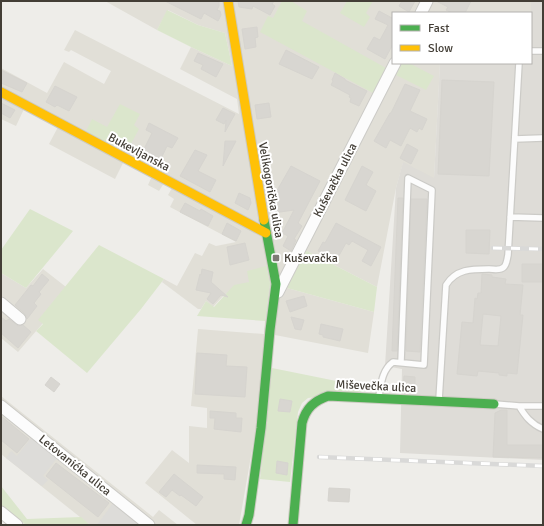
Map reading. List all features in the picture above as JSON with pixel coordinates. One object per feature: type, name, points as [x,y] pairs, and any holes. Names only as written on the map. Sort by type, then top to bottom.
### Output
[{"type":"street","name":"Velikogorička ulica","points":[[228,1],[266,233],[274,272],[276,297],[270,330],[261,428],[249,515],[246,525]]},
{"type":"street","points":[[422,12],[427,1]]},
{"type":"street","name":"Kuševačka ulica","points":[[276,297],[394,64]]},
{"type":"street","name":"Bukevljanska","points":[[1,92],[266,233]]},
{"type":"street","points":[[1,303],[20,319]]},
{"type":"street","name":"Miševečka ulica","points":[[293,525],[301,430],[303,418],[312,403],[328,396],[494,404]]},
{"type":"street","name":"Letovanićka ulica","points":[[1,406],[149,525]]},
{"type":"street","points":[[1,512],[17,525]]},
{"type":"lane","points":[[532,51],[543,51]]},
{"type":"lane","points":[[439,402],[446,285],[453,276],[459,272],[471,270],[498,270],[503,268],[506,264],[508,255],[519,64]]},
{"type":"lane","points":[[515,139],[543,138]]},
{"type":"lane","points":[[378,399],[386,368],[393,362],[424,365],[432,190],[408,178],[401,362]]},
{"type":"lane","points":[[510,217],[543,218]]},
{"type":"lane","points":[[494,404],[543,406]]},
{"type":"lane","points":[[519,406],[525,417],[533,424],[543,429]]},
{"type":"shaded area","points":[[105,1],[531,1],[531,12],[392,12],[392,64],[440,64],[434,179],[403,163],[396,188],[377,287],[305,250],[287,288],[374,312],[368,353],[275,335],[255,433],[239,525],[197,525],[145,483],[172,450],[189,463],[189,426],[207,428],[207,408],[191,406],[198,329],[264,334],[265,321],[249,282],[224,295],[213,307],[206,301],[201,309],[198,309],[162,282],[164,279],[177,286],[195,253],[202,256],[209,243],[216,246],[236,242],[170,207],[174,199],[168,195],[172,188],[164,183],[159,191],[148,185],[152,176],[124,161],[115,179],[49,144],[58,127],[24,109],[16,126],[1,119],[1,68],[47,93],[64,62],[104,84],[111,71],[71,50],[69,52],[64,50],[75,30],[239,114],[237,99],[180,69],[191,47],[232,66],[225,33],[198,25],[168,10],[157,30]]},
{"type":"shaded area","points":[[531,1],[543,1],[543,460],[400,453],[402,369],[385,366],[396,188],[403,162],[434,178],[440,64],[532,64]]},
{"type":"shaded area","points":[[43,269],[66,287],[39,320],[43,323],[18,352],[1,338],[1,273],[26,288]]},
{"type":"shaded area","points":[[1,396],[153,517],[159,510],[178,525],[90,525],[1,454]]},
{"type":"shaded area","points":[[31,438],[57,458],[43,476],[48,480],[42,486],[6,458],[11,451],[17,456]]},
{"type":"shaded area","points":[[113,503],[142,525],[97,525]]},
{"type":"green space","points":[[282,1],[291,1],[307,11],[302,21],[386,68],[373,93],[260,32],[268,16],[273,18]]},
{"type":"green space","points":[[347,1],[373,1],[366,13],[370,17],[364,27],[340,13]]},
{"type":"green space","points":[[167,10],[198,25],[225,33],[232,66],[157,30]]},
{"type":"green space","points":[[402,64],[411,64],[434,76],[426,90],[396,75]]},
{"type":"green space","points":[[120,104],[140,114],[134,125],[139,129],[127,151],[85,133],[92,119],[107,127]]},
{"type":"green space","points":[[30,209],[73,231],[26,288],[1,273],[1,250]]},
{"type":"green space","points":[[99,245],[164,279],[141,309],[87,373],[36,331],[43,324],[38,320]]},
{"type":"green space","points":[[305,250],[377,287],[374,312],[287,288]]},
{"type":"green space","points":[[266,266],[270,283],[265,321],[197,316],[206,301],[214,307],[234,285],[249,282],[247,271]]},
{"type":"green space","points":[[272,368],[366,387],[366,391],[308,398],[302,403],[298,412],[290,482],[260,479]]},
{"type":"green space","points":[[1,486],[27,519],[81,517],[90,525],[26,525],[1,505]]},
{"type":"building","points":[[165,1],[219,1],[217,10],[220,11],[221,15],[218,21],[204,13],[201,19]]},
{"type":"building","points":[[238,1],[274,1],[272,4],[275,6],[270,15],[253,6],[252,9],[239,7]]},
{"type":"building","points":[[402,1],[415,1],[409,12],[399,6]]},
{"type":"building","points":[[436,1],[471,1],[466,12],[450,12],[446,10],[448,7]]},
{"type":"building","points":[[379,11],[392,18],[392,46],[385,59],[367,49],[374,37],[380,40],[388,25],[375,19]]},
{"type":"building","points":[[257,27],[258,37],[255,38],[256,47],[245,49],[242,29]]},
{"type":"building","points":[[286,50],[319,67],[312,79],[279,64]]},
{"type":"building","points":[[198,53],[223,64],[216,77],[201,69],[203,65],[194,61]]},
{"type":"building","points":[[1,70],[27,83],[22,92],[1,83]]},
{"type":"building","points":[[335,73],[367,91],[359,106],[350,102],[350,95],[331,85]]},
{"type":"building","points":[[442,80],[494,82],[489,176],[438,174]]},
{"type":"building","points":[[405,84],[420,90],[410,111],[427,119],[422,130],[419,128],[417,132],[410,128],[401,146],[390,140],[386,148],[374,141],[391,113]]},
{"type":"building","points":[[55,86],[77,97],[69,111],[57,105],[55,107],[46,102]]},
{"type":"building","points":[[1,103],[15,110],[10,118],[1,113]]},
{"type":"building","points":[[269,103],[271,117],[257,119],[255,105]]},
{"type":"building","points":[[223,108],[235,114],[225,132],[226,120],[224,124],[216,120]]},
{"type":"building","points":[[149,123],[178,138],[172,148],[167,146],[158,165],[149,160],[152,156],[143,151],[152,133],[146,130]]},
{"type":"building","points":[[225,141],[236,141],[223,166]]},
{"type":"building","points":[[407,144],[418,150],[411,164],[400,158]]},
{"type":"building","points":[[195,150],[207,155],[198,171],[216,180],[210,192],[180,176]]},
{"type":"building","points":[[291,166],[320,181],[298,223],[302,226],[294,239],[296,240],[291,251],[283,246],[288,236],[282,233],[294,210],[273,213],[271,201]]},
{"type":"building","points":[[362,166],[373,172],[366,185],[376,191],[366,211],[345,200]]},
{"type":"building","points":[[239,193],[250,198],[251,203],[248,210],[235,203]]},
{"type":"building","points":[[398,198],[403,198],[397,351],[392,351]]},
{"type":"building","points":[[411,199],[427,199],[420,352],[406,351]]},
{"type":"building","points":[[185,203],[200,211],[201,209],[213,216],[208,226],[180,212]]},
{"type":"building","points":[[227,223],[241,231],[236,241],[222,234]]},
{"type":"building","points":[[336,223],[381,247],[371,266],[362,261],[368,250],[352,241],[349,245],[346,243],[336,261],[318,251],[323,242],[325,243]]},
{"type":"building","points":[[466,230],[490,230],[489,254],[466,253]]},
{"type":"building","points":[[245,243],[249,260],[230,265],[227,247]]},
{"type":"building","points":[[522,264],[543,264],[543,282],[522,282]]},
{"type":"building","points":[[202,269],[213,272],[211,282],[228,297],[221,295],[213,304],[207,299],[211,293],[196,290]]},
{"type":"building","points":[[42,274],[49,280],[39,292],[41,294],[34,303],[37,306],[27,319],[25,314],[15,305]]},
{"type":"building","points":[[482,274],[506,279],[505,284],[523,285],[520,315],[523,315],[517,374],[507,373],[507,376],[499,375],[499,373],[478,371],[477,376],[457,374],[462,322],[473,323],[475,298],[477,299],[478,293],[481,293]],"holes":[[[483,314],[501,316],[498,346],[480,345]]]},
{"type":"building","points":[[304,296],[307,306],[290,312],[286,301]]},
{"type":"building","points":[[1,317],[6,321],[9,319],[18,326],[23,325],[31,332],[18,348],[1,333]]},
{"type":"building","points":[[291,317],[304,320],[301,330],[295,329]]},
{"type":"building","points":[[321,324],[343,329],[340,341],[323,337],[323,335],[319,334]]},
{"type":"building","points":[[197,353],[227,355],[226,366],[247,367],[245,397],[195,394]]},
{"type":"building","points":[[404,376],[415,377],[415,391],[403,390]]},
{"type":"building","points":[[51,377],[60,384],[54,392],[45,385]]},
{"type":"building","points":[[280,399],[292,401],[290,412],[278,411]]},
{"type":"building","points":[[501,410],[507,410],[507,445],[543,445],[543,458],[493,457],[495,413]]},
{"type":"building","points":[[210,411],[236,413],[236,418],[242,418],[241,432],[214,429],[215,418],[210,418]]},
{"type":"building","points":[[1,416],[29,439],[17,453],[1,440]]},
{"type":"building","points":[[277,461],[288,463],[287,475],[276,473]]},
{"type":"building","points":[[56,463],[109,503],[98,517],[46,476]]},
{"type":"building","points":[[197,465],[236,467],[235,480],[224,479],[224,474],[197,473]]},
{"type":"building","points":[[174,474],[203,497],[196,506],[172,490],[166,497],[159,492]]},
{"type":"building","points":[[329,488],[350,489],[349,502],[328,501]]},
{"type":"railway","points":[[493,248],[543,249]]},
{"type":"railway","points":[[319,457],[543,466]]},
{"type":"traffic: fast","points":[[246,525],[249,515],[261,428],[270,330],[276,284],[264,220]]},
{"type":"traffic: fast","points":[[293,525],[302,423],[308,409],[319,400],[328,396],[494,404]]},
{"type":"traffic: slow","points":[[228,1],[264,220]]},
{"type":"traffic: slow","points":[[1,92],[266,233]]},
{"type":"place","name":"Kuševačka","points":[[276,258]]}]
